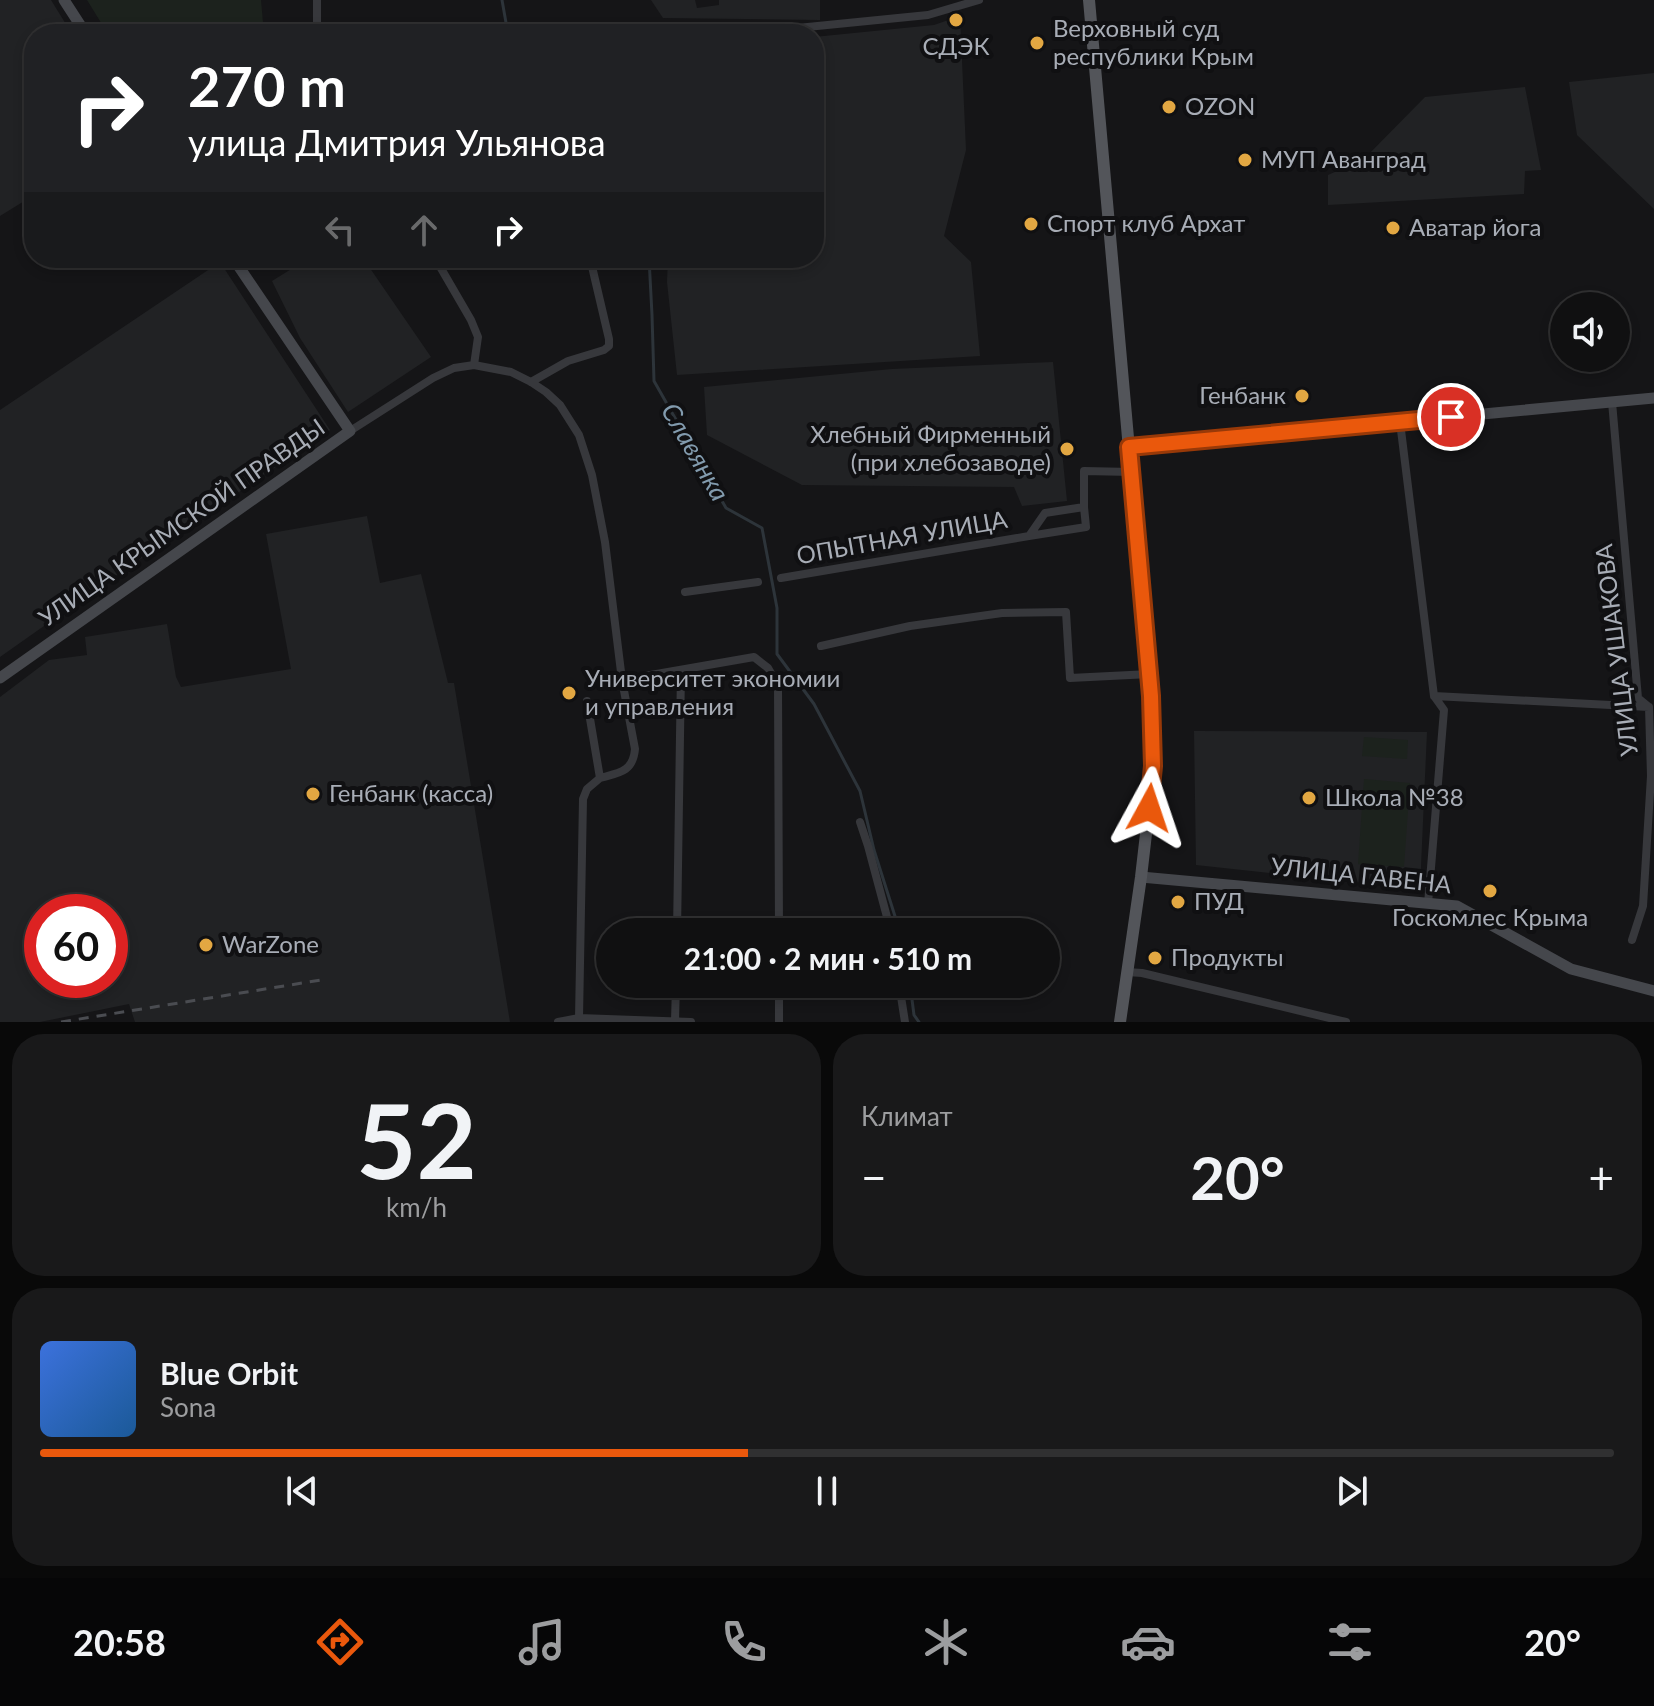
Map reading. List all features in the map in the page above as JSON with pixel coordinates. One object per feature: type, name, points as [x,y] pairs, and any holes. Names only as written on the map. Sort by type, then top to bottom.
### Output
[{"type":"main road","points":[[1089,0],[1150,674],[1153,766],[1120,1022]]},
{"type":"street","points":[[64,0],[80,24]]},
{"type":"street","points":[[317,0],[317,24]]},
{"type":"street","points":[[824,25],[928,15],[979,0]]},
{"type":"street","name":"УЛИЦА КРЫМСКОЙ ПРАВДЫ","points":[[240,268],[350,431]]},
{"type":"street","points":[[441,268],[478,337],[474,365]]},
{"type":"street","points":[[531,382],[568,361],[609,346],[592,268]]},
{"type":"street","name":"УЛИЦА КРЫМСКОЙ ПРАВДЫ","points":[[0,678],[350,431],[433,378],[454,368],[474,365],[511,372],[546,392],[560,405],[579,435],[592,475],[605,542],[622,680],[635,749],[631,766],[600,778]]},
{"type":"street","points":[[1129,447],[1654,398]]},
{"type":"street","name":"УЛИЦА УШАКОВА","points":[[1612,402],[1638,698],[1652,707],[1643,906],[1632,940]]},
{"type":"street","points":[[1400,422],[1434,696],[1444,710],[1428,904]]},
{"type":"street","points":[[1084,507],[1084,471],[1132,472]]},
{"type":"street","name":"ОПЫТНАЯ УЛИЦА","points":[[781,578],[1086,527],[1084,507],[1045,513],[1029,536]]},
{"type":"street","points":[[685,592],[758,582]]},
{"type":"street","points":[[821,646],[910,626],[1002,613],[1066,612],[1070,678],[1150,674]]},
{"type":"street","points":[[622,680],[754,657],[768,668],[778,685],[779,918]]},
{"type":"street","points":[[677,918],[681,671]]},
{"type":"street","points":[[1434,696],[1652,707]]},
{"type":"street","points":[[579,1018],[583,799],[587,789],[600,778],[587,701]]},
{"type":"street","points":[[860,822],[887,918]]},
{"type":"street","name":"УЛИЦА ГАВЕНА","points":[[1141,877],[1457,906],[1571,969],[1654,991]]},
{"type":"street","points":[[1127,972],[1161,977],[1346,1022]]},
{"type":"street","points":[[675,1021],[676,998]]},
{"type":"street","points":[[779,998],[779,1022]]},
{"type":"street","points":[[901,998],[905,1022]]},
{"type":"street","points":[[558,1022],[579,1018],[691,1022]]},
{"type":"shaded area","points":[[0,0],[51,0],[66,24],[24,24],[24,201],[0,216]]},
{"type":"shaded area","points":[[87,0],[261,0],[263,24],[102,24]]},
{"type":"shaded area","points":[[651,0],[695,0],[697,8],[719,5],[719,0],[820,0],[820,20],[663,18]]},
{"type":"shaded area","points":[[960,16],[966,150],[944,236],[971,262],[980,356],[677,375],[668,268],[824,268],[824,36],[934,25]]},
{"type":"shaded area","points":[[1654,73],[1654,209],[1577,135],[1569,82]]},
{"type":"shaded area","points":[[1525,87],[1541,170],[1525,171],[1524,194],[1328,205],[1328,175],[1364,159],[1425,97]]},
{"type":"shaded area","points":[[211,268],[224,268],[330,430],[0,657],[0,410]]},
{"type":"shaded area","points":[[293,268],[370,268],[431,357],[348,412],[300,338],[272,281]]},
{"type":"shaded area","points":[[1053,362],[1067,501],[1022,506],[1014,487],[802,485],[707,435],[704,387],[892,369]]},
{"type":"shaded area","points":[[367,516],[380,583],[421,574],[448,683],[454,683],[510,1022],[135,1022],[129,1004],[40,1022],[0,1022],[0,697],[49,660],[87,655],[85,637],[167,624],[176,677],[181,687],[291,669],[266,534]]},
{"type":"shaded area","name":"Школа №38","points":[[1194,731],[1427,732],[1420,889],[1196,865]]},
{"type":"shaded area","points":[[1364,737],[1408,740],[1407,759],[1362,756]]},
{"type":"shaded area","points":[[1364,779],[1410,783],[1404,867],[1358,864]]},
{"type":"waterway","name":"Славянка","points":[[502,0],[506,24]]},
{"type":"waterway","name":"Славянка","points":[[650,268],[654,381],[726,508],[762,528],[777,608],[777,654],[814,704],[860,791],[874,850],[896,918]]},
{"type":"waterway","name":"Славянка","points":[[912,998],[914,1015],[919,1022]]},
{"type":"railway","points":[[61,1022],[321,980]]},
{"type":"place","name":"СДЭК","points":[[956,20]]},
{"type":"place","name":"Верховный суд республики Крым","points":[[1037,43]]},
{"type":"place","name":"OZON","points":[[1169,107]]},
{"type":"place","name":"МУП Аванград","points":[[1245,160]]},
{"type":"place","name":"Спорт клуб Архат","points":[[1031,224]]},
{"type":"place","name":"Аватар йога","points":[[1393,228]]},
{"type":"place","name":"Генбанк","points":[[1302,396]]},
{"type":"place","name":"Хлебный Фирменный (при хлебозаводе)","points":[[1067,449]]},
{"type":"place","name":"Университет экономии и управления","points":[[569,693]]},
{"type":"place","name":"Генбанк (касса)","points":[[313,794]]},
{"type":"place","name":"Школа №38","points":[[1309,798]]},
{"type":"place","name":"Госкомлес Крыма","points":[[1490,891]]},
{"type":"place","name":"ПУД","points":[[1178,902]]},
{"type":"place","name":"WarZone","points":[[206,945]]},
{"type":"place","name":"Продукты","points":[[1155,958]]},
{"type":"route","points":[[1149,808],[1153,766],[1150,674],[1129,447],[1451,417]]}]
